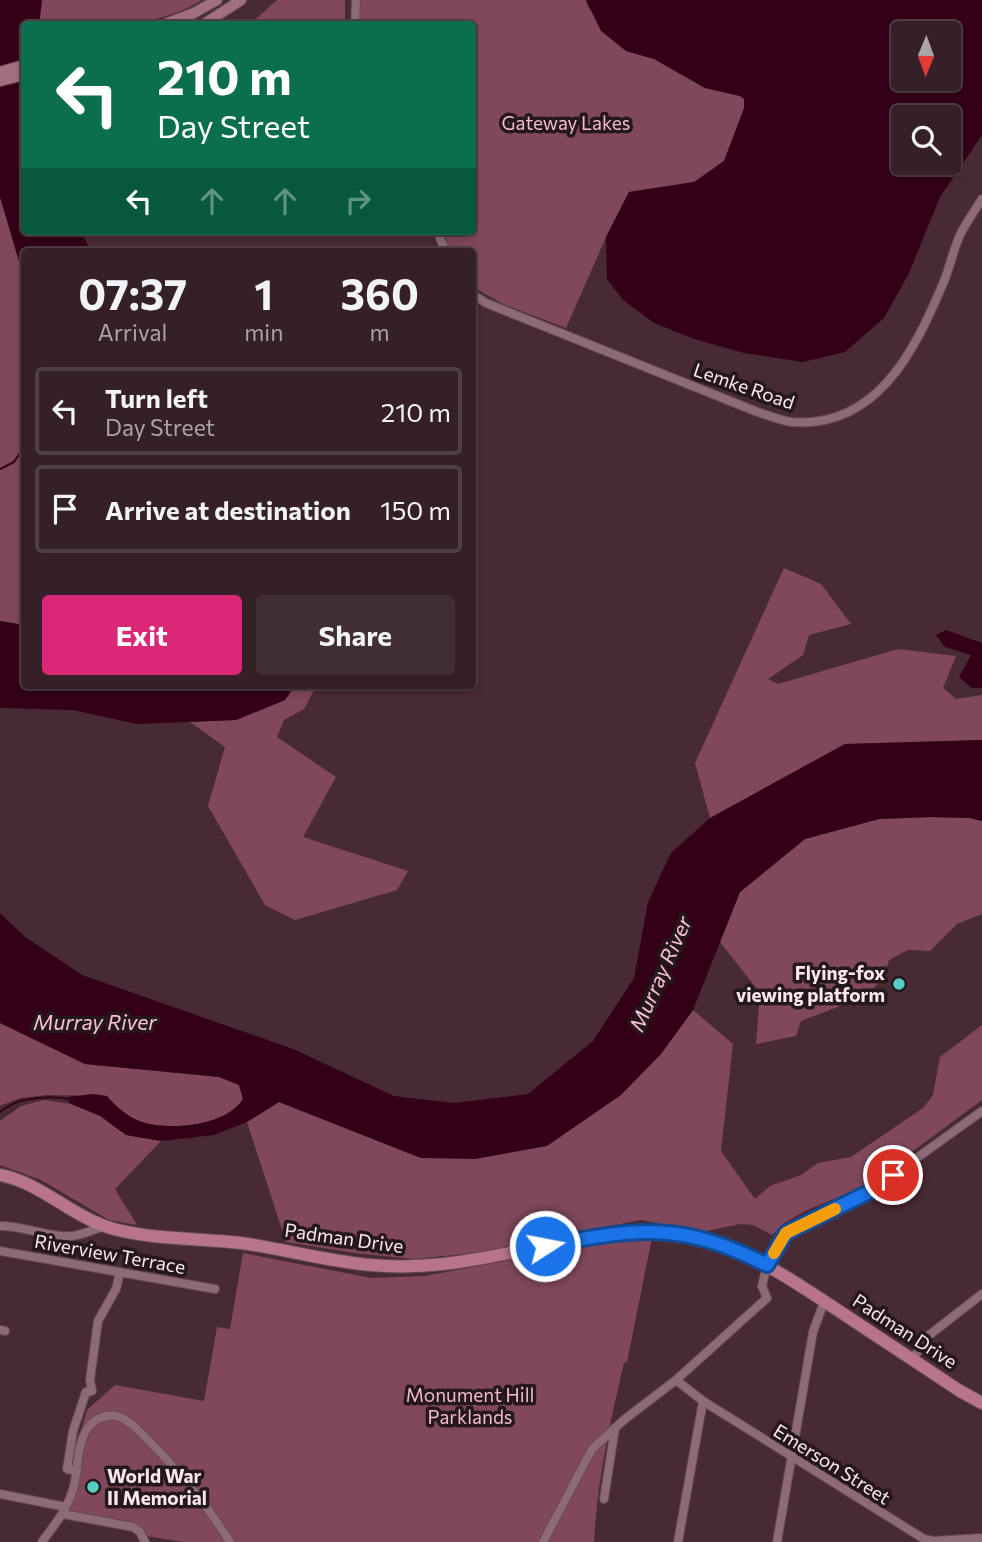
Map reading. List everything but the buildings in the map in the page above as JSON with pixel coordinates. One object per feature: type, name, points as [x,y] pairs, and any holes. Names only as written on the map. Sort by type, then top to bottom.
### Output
[{"type":"main road","points":[[173,21],[217,0]]},
{"type":"main road","points":[[209,21],[241,0]]},
{"type":"main road","points":[[0,72],[21,66]]},
{"type":"main road","points":[[0,81],[21,76]]},
{"type":"main road","name":"Padman Drive","points":[[0,1175],[31,1186],[104,1226],[140,1234],[252,1244],[349,1263],[407,1267],[460,1262],[611,1233],[659,1231],[712,1240],[767,1265],[982,1403]]},
{"type":"street","points":[[355,21],[356,0]]},
{"type":"street","name":"Lemke Road","points":[[476,297],[486,303],[755,411],[790,422],[814,421],[844,414],[877,394],[900,370],[943,286],[961,233],[982,199]]},
{"type":"street","points":[[543,1542],[592,1449],[676,1380],[767,1298],[762,1286],[767,1265],[786,1233],[871,1191],[982,1111]]},
{"type":"street","name":"Riverview Terrace","points":[[0,1226],[62,1236],[78,1235],[104,1226]]},
{"type":"street","name":"Riverview Terrace","points":[[0,1251],[215,1289]]},
{"type":"street","points":[[77,1471],[67,1469],[73,1431],[86,1392],[92,1391],[90,1380],[98,1321],[116,1289],[120,1272]]},
{"type":"street","points":[[912,1360],[928,1336],[982,1294]]},
{"type":"street","points":[[777,1542],[813,1332],[824,1302]]},
{"type":"street","name":"Emerson Street","points":[[676,1380],[704,1401],[924,1539],[933,1541],[982,1538]]},
{"type":"street","points":[[678,1542],[704,1401]]},
{"type":"street","points":[[42,1542],[64,1512],[72,1492],[83,1438],[91,1424],[105,1416],[123,1419],[136,1428],[181,1472],[230,1542]]},
{"type":"street","points":[[604,1499],[615,1428]]},
{"type":"street","points":[[0,1494],[61,1506],[64,1512]]},
{"type":"street","points":[[64,1512],[133,1527],[140,1532],[145,1542]]},
{"type":"green space","points":[[42,0],[202,0],[164,17],[143,21],[39,21]]},
{"type":"green space","points":[[277,0],[345,0],[344,21],[253,21]]},
{"type":"green space","name":"Gateway Lakes","points":[[360,0],[586,0],[588,7],[626,51],[654,59],[705,88],[740,96],[744,99],[745,108],[724,161],[695,182],[629,192],[566,328],[503,304],[476,289],[476,248],[449,248],[445,235],[476,235],[476,21],[359,21]]},
{"type":"green space","points":[[0,197],[21,268],[21,624],[0,621]]},
{"type":"green space","points":[[784,568],[821,584],[851,624],[809,635],[803,655],[768,679],[778,684],[898,649],[956,656],[943,688],[956,699],[982,695],[982,740],[845,744],[710,818],[695,763]]},
{"type":"green space","points":[[293,689],[319,689],[314,690],[304,709],[284,720],[277,737],[336,777],[303,837],[408,871],[397,890],[295,920],[265,905],[208,806],[225,747],[190,722],[236,720],[285,700]]},
{"type":"green space","points":[[931,817],[982,821],[982,914],[957,924],[930,951],[908,950],[889,960],[882,981],[859,999],[801,1021],[796,1036],[756,1044],[760,993],[720,942],[740,892],[805,839],[879,819]]},
{"type":"green space","points":[[693,1010],[733,1044],[721,1151],[755,1199],[770,1186],[801,1175],[818,1163],[851,1157],[923,1108],[933,1095],[940,1057],[982,1025],[982,1100],[867,1185],[805,1211],[784,1223],[772,1235],[753,1225],[740,1224],[702,1232],[641,1220],[474,1253],[413,1259],[286,1242],[247,1122],[279,1102],[421,1158],[661,1054]]},
{"type":"green space","points":[[0,1023],[85,1064],[220,1077],[239,1085],[243,1099],[235,1108],[211,1121],[181,1126],[142,1122],[123,1111],[107,1096],[47,1095],[20,1098],[0,1106]]},
{"type":"green space","points":[[44,1100],[71,1104],[100,1115],[126,1135],[161,1141],[115,1189],[137,1225],[109,1220],[41,1180],[0,1165],[0,1121],[21,1106]]},
{"type":"green space","name":"Monument Hill Parklands","points":[[652,1238],[627,1362],[624,1363],[605,1452],[594,1542],[183,1542],[147,1536],[141,1530],[64,1513],[76,1487],[80,1435],[87,1410],[115,1385],[204,1401],[217,1327],[230,1329],[243,1253],[371,1278],[425,1276],[594,1244]]},
{"type":"water","points":[[0,0],[42,0],[39,21],[21,21],[21,235],[83,235],[89,248],[21,248],[21,268],[0,197]]},
{"type":"water","points":[[586,0],[982,0],[982,135],[961,166],[961,105],[891,105],[891,175],[955,175],[940,197],[909,273],[884,318],[845,352],[803,362],[744,353],[694,339],[654,323],[623,300],[607,279],[606,237],[629,192],[694,182],[724,161],[744,108],[744,99],[740,96],[705,88],[654,59],[626,51],[601,31]]},
{"type":"water","points":[[0,621],[21,624],[21,689],[293,689],[285,700],[236,720],[137,724],[73,710],[0,708]]},
{"type":"water","points":[[946,630],[982,643],[982,688],[972,688],[959,677],[971,655],[945,647],[936,635]]},
{"type":"water","name":"Murray River","points":[[982,740],[982,821],[931,817],[879,819],[805,839],[740,892],[693,1010],[661,1054],[621,1095],[547,1146],[475,1159],[421,1158],[279,1102],[247,1122],[214,1135],[161,1141],[126,1135],[100,1116],[71,1104],[68,1097],[93,1094],[107,1096],[123,1111],[142,1122],[182,1126],[211,1121],[235,1108],[243,1099],[239,1085],[219,1077],[85,1064],[0,1023],[0,913],[25,937],[82,975],[293,1049],[394,1096],[454,1103],[528,1094],[593,1041],[634,978],[648,902],[671,853],[710,818],[845,744]]},
{"type":"waterway","points":[[0,469],[14,462],[21,452]]},
{"type":"waterway","points":[[0,1112],[33,1098],[70,1099]]},
{"type":"slow traffic","points":[[774,1253],[786,1233],[835,1209]]},
{"type":"place","name":"Flying-fox viewing platform","points":[[899,984]]},
{"type":"place","name":"World War II Memorial","points":[[93,1487]]},
{"type":"route","points":[[545,1246],[611,1233],[666,1232],[712,1240],[767,1265],[786,1233],[871,1191],[893,1175]]}]
